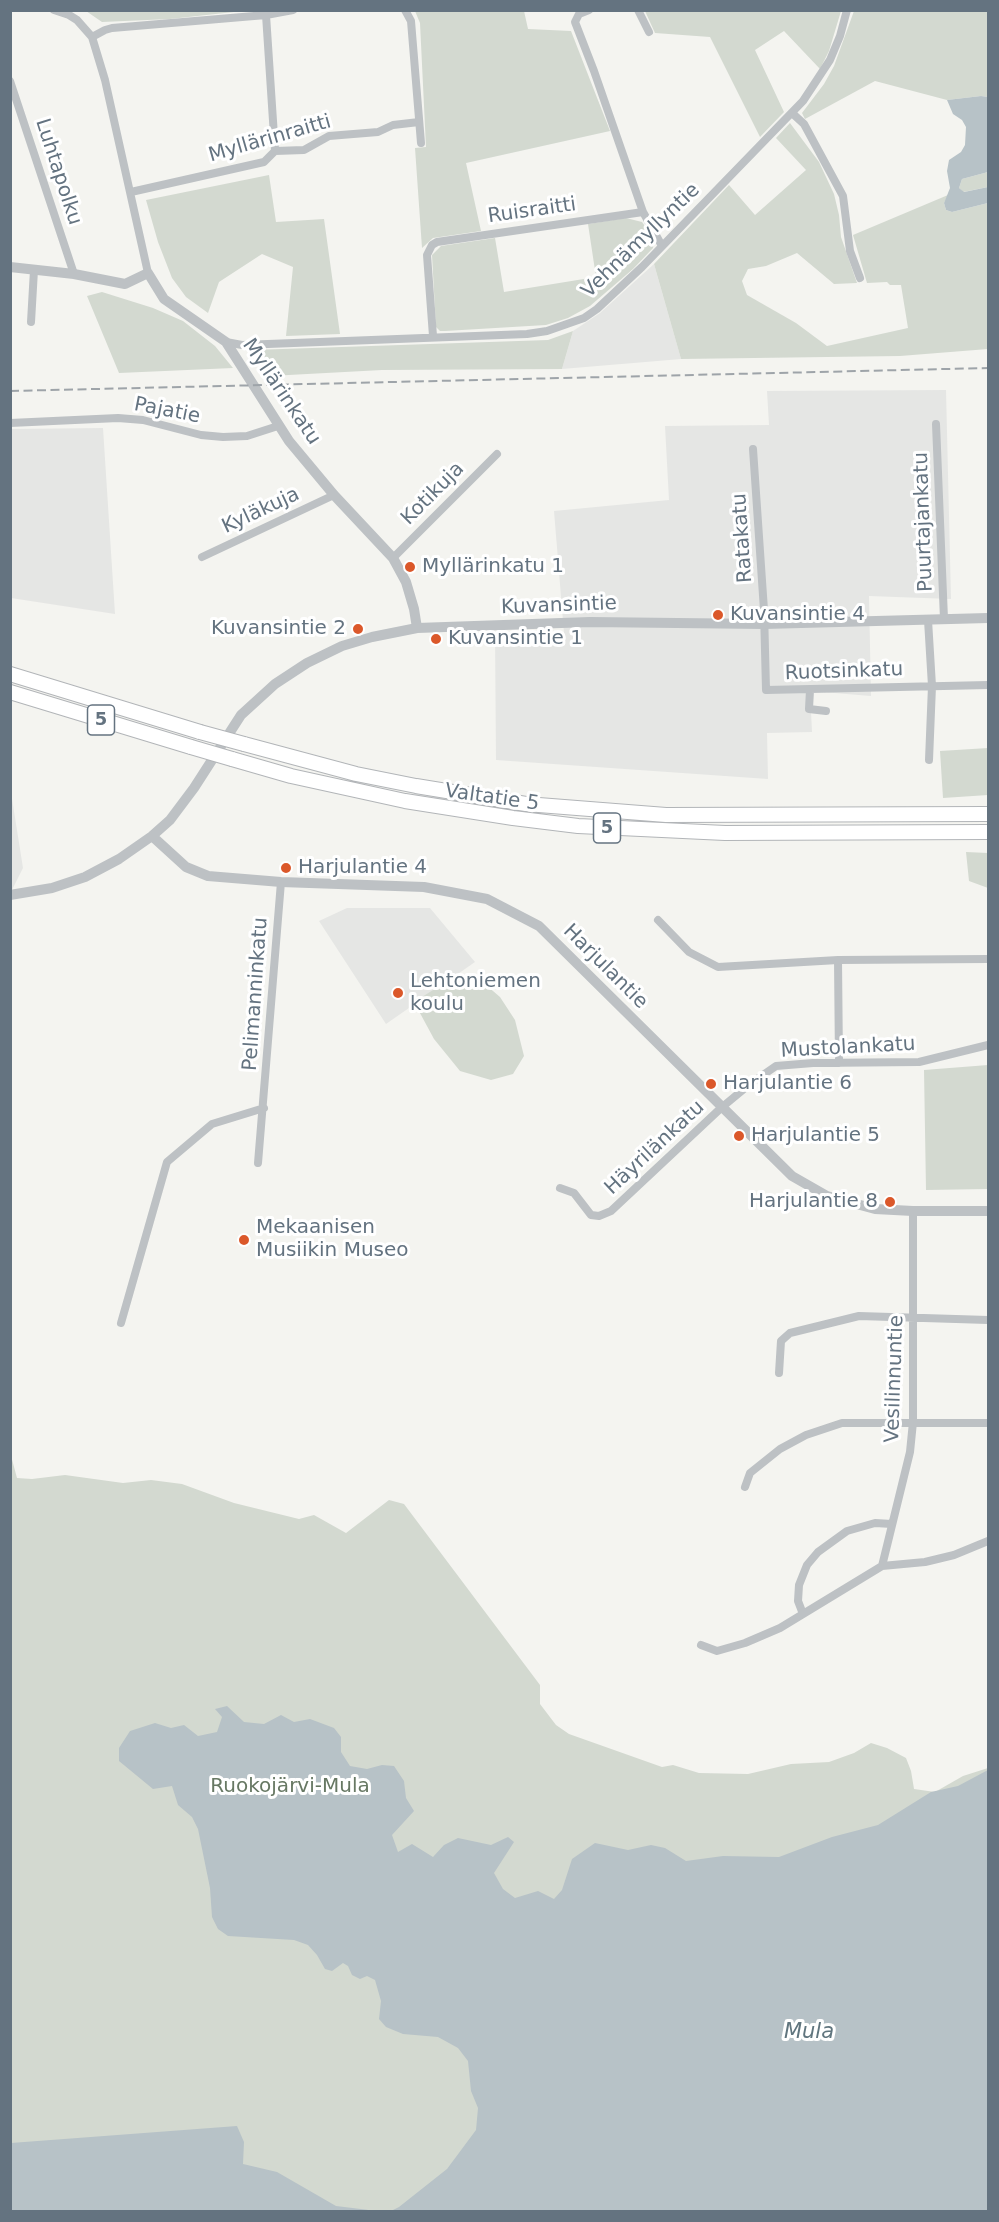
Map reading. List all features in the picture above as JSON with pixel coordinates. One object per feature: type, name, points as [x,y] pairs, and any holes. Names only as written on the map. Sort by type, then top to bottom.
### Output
[{"type":"highway","name":"Valtatie 5","points":[[14,675],[200,732],[356,774],[514,802],[571,808],[699,815],[988,814]]},
{"type":"highway","name":"Valtatie 5","points":[[10,692],[291,776],[405,801],[578,826],[725,833],[988,832]]},
{"type":"street","points":[[54,10],[69,15],[92,37],[112,28],[266,15],[293,10]]},
{"type":"street","points":[[405,10],[411,21],[421,143]]},
{"type":"street","points":[[589,10],[579,14],[575,22],[643,212],[662,246]]},
{"type":"street","points":[[638,10],[649,32]]},
{"type":"street","name":"Vehnämyllyntie","points":[[226,342],[242,345],[527,334],[570,324],[597,309],[792,113],[819,79],[830,60],[847,12]]},
{"type":"street","points":[[266,15],[275,151]]},
{"type":"street","name":"Myllärinkatu","points":[[92,37],[105,80],[148,273],[164,298],[226,342],[288,441],[334,495],[393,558],[406,582],[417,628]]},
{"type":"street","name":"Luhtapolku","points":[[10,81],[74,274]]},
{"type":"street","points":[[792,113],[804,124],[843,196],[850,251],[860,278]]},
{"type":"street","name":"Myllärinraitti","points":[[130,192],[264,162],[275,151],[304,150],[329,136],[378,132],[393,125],[419,122]]},
{"type":"street","name":"Ruisraitti","points":[[434,336],[427,255],[429,249],[437,242],[643,212]]},
{"type":"street","points":[[10,267],[74,274],[125,284],[148,273]]},
{"type":"street","points":[[31,322],[34,270]]},
{"type":"street","name":"Pajatie","points":[[10,423],[118,418],[142,420],[201,435],[223,437],[247,436],[278,426]]},
{"type":"street","name":"Puurtajankatu","points":[[936,424],[944,619]]},
{"type":"street","name":"Ratakatu","points":[[753,449],[764,624]]},
{"type":"street","name":"Kotikuja","points":[[393,558],[497,454]]},
{"type":"street","name":"Kyläkuja","points":[[202,557],[334,495]]},
{"type":"street","name":"Kuvansintie","points":[[153,836],[170,820],[194,788],[241,715],[275,684],[307,663],[342,646],[372,637],[417,628],[590,622],[764,624],[988,618]]},
{"type":"street","points":[[928,620],[932,686],[929,760]]},
{"type":"street","name":"Ruotsinkatu","points":[[764,624],[766,690],[988,685]]},
{"type":"street","points":[[810,690],[809,709],[826,711]]},
{"type":"street","points":[[10,896],[52,888],[85,877],[119,859],[153,836]]},
{"type":"street","name":"Harjulantie","points":[[153,836],[186,867],[208,876],[281,882],[424,887],[487,899],[539,926],[792,1176],[827,1196],[875,1209],[988,1210]]},
{"type":"street","name":"Pelimanninkatu","points":[[258,1163],[281,882]]},
{"type":"street","points":[[658,920],[689,952],[718,967],[838,960],[988,959]]},
{"type":"street","points":[[838,960],[839,1063]]},
{"type":"street","name":"Mustolankatu","points":[[721,1108],[776,1066],[919,1062],[988,1045]]},
{"type":"street","points":[[121,1323],[167,1162],[212,1124],[264,1108]]},
{"type":"street","name":"Häyrilänkatu","points":[[560,1188],[574,1193],[591,1215],[599,1216],[611,1211],[721,1108]]},
{"type":"street","name":"Vesilinnuntie","points":[[882,1566],[910,1452],[913,1422],[913,1211]]},
{"type":"street","points":[[779,1372],[781,1341],[790,1333],[860,1316],[988,1320]]},
{"type":"street","points":[[745,1487],[750,1473],[780,1449],[806,1434],[842,1423],[988,1423]]},
{"type":"street","points":[[803,1614],[798,1601],[799,1585],[807,1565],[818,1552],[848,1531],[875,1523],[892,1524]]},
{"type":"street","points":[[701,1645],[717,1651],[745,1643],[780,1628],[882,1566],[925,1562],[954,1555],[988,1540]]},
{"type":"shaded area","points":[[654,264],[681,359],[562,369],[573,331],[600,313]]},
{"type":"shaded area","points":[[946,390],[951,599],[869,596],[871,696],[810,691],[812,732],[767,733],[768,779],[496,760],[495,633],[564,633],[554,511],[669,500],[665,426],[769,425],[767,391]]},
{"type":"shaded area","points":[[103,428],[115,614],[11,598],[11,429]]},
{"type":"shaded area","points":[[10,786],[23,868],[11,892],[10,892]]},
{"type":"shaded area","name":"Lehtoniemen koulu","points":[[347,908],[430,908],[475,962],[386,1024],[319,921]]},
{"type":"green space","points":[[86,11],[243,11],[170,19],[102,22]]},
{"type":"green space","points":[[415,11],[524,11],[528,29],[571,31],[610,131],[466,163],[481,231],[433,238],[422,248],[415,148],[426,147],[420,23]]},
{"type":"green space","points":[[645,11],[841,11],[829,51],[820,69],[784,31],[755,50],[784,112],[760,137],[710,37],[655,33]]},
{"type":"green space","points":[[854,11],[988,11],[988,97],[947,100],[875,81],[805,119],[802,113],[824,84],[834,66]]},
{"type":"green space","points":[[790,123],[819,162],[834,194],[841,237],[857,283],[834,284],[797,253],[766,266],[748,269],[742,281],[747,295],[796,323],[827,346],[908,328],[901,285],[890,285],[887,282],[867,283],[853,235],[948,195],[944,203],[946,210],[952,212],[988,203],[988,349],[900,356],[681,359],[654,264],[729,185],[755,215],[806,170],[776,138]]},
{"type":"green space","points":[[988,172],[988,187],[963,192],[959,188],[962,179]]},
{"type":"green space","points":[[269,175],[276,222],[324,219],[340,334],[286,336],[293,267],[262,254],[219,282],[208,313],[186,297],[172,278],[158,242],[146,200]]},
{"type":"green space","points":[[626,218],[642,222],[654,239],[653,248],[633,269],[590,306],[568,318],[546,325],[445,331],[440,331],[436,327],[432,255],[441,246],[495,238],[504,292],[596,277],[588,224]]},
{"type":"green space","points":[[102,292],[153,308],[183,321],[215,346],[233,368],[119,373],[87,296]]},
{"type":"green space","points":[[573,331],[562,369],[382,370],[270,376],[253,350],[548,340]]},
{"type":"green space","points":[[988,748],[988,795],[943,798],[940,751]]},
{"type":"green space","points":[[966,852],[988,853],[988,888],[969,881]]},
{"type":"green space","points":[[457,975],[479,979],[500,997],[515,1020],[524,1056],[513,1074],[491,1080],[460,1071],[434,1039],[414,1002]]},
{"type":"green space","points":[[988,1065],[988,1189],[926,1190],[924,1070]]},
{"type":"green space","name":"Ruokojärvi-Mula","points":[[10,1452],[17,1478],[32,1479],[65,1475],[123,1483],[151,1480],[182,1484],[234,1503],[299,1519],[314,1515],[346,1533],[389,1500],[404,1504],[540,1685],[540,1704],[556,1725],[569,1734],[662,1767],[673,1765],[699,1773],[748,1774],[791,1764],[829,1762],[854,1753],[871,1743],[906,1758],[914,1789],[935,1792],[963,1776],[988,1768],[988,2211],[11,2211]]},
{"type":"water","points":[[988,97],[988,172],[962,179],[959,188],[964,192],[988,187],[988,203],[952,212],[946,210],[944,203],[950,188],[947,171],[949,160],[961,152],[965,145],[966,127],[962,120],[953,114],[947,100]]},
{"type":"water","name":"Mula","points":[[227,1706],[244,1722],[264,1724],[281,1715],[294,1722],[310,1719],[334,1728],[341,1737],[341,1752],[350,1766],[367,1769],[382,1765],[394,1766],[404,1781],[406,1798],[414,1811],[392,1835],[398,1852],[412,1844],[433,1857],[444,1845],[458,1838],[491,1845],[508,1837],[514,1842],[494,1873],[503,1889],[515,1898],[538,1891],[554,1899],[562,1890],[572,1859],[595,1843],[628,1850],[651,1845],[665,1848],[686,1861],[723,1856],[779,1857],[832,1837],[878,1825],[931,1792],[958,1786],[988,1770],[988,2211],[391,2211],[447,2169],[476,2130],[478,2108],[471,2091],[468,2061],[458,2048],[438,2037],[403,2034],[386,2027],[379,2019],[381,2001],[375,1980],[367,1976],[360,1979],[352,1975],[348,1966],[343,1963],[332,1971],[325,1969],[308,1945],[294,1940],[228,1936],[218,1929],[212,1917],[210,1888],[198,1829],[192,1817],[178,1805],[172,1786],[153,1789],[119,1761],[119,1748],[130,1731],[155,1723],[171,1728],[184,1725],[198,1736],[217,1732],[222,1717],[215,1709]]},
{"type":"water","points":[[237,2126],[244,2142],[243,2164],[277,2172],[336,2206],[377,2211],[11,2211],[11,2143]]},
{"type":"railway","points":[[10,391],[988,368]]},
{"type":"place","name":"Myllärinkatu 1","points":[[410,567]]},
{"type":"place","name":"Kuvansintie 4","points":[[718,615]]},
{"type":"place","name":"Kuvansintie 2","points":[[358,629]]},
{"type":"place","name":"Kuvansintie 1","points":[[436,639]]},
{"type":"place","name":"Harjulantie 4","points":[[286,868]]},
{"type":"place","name":"Lehtoniemen koulu","points":[[398,993]]},
{"type":"place","name":"Harjulantie 6","points":[[711,1084]]},
{"type":"place","name":"Harjulantie 5","points":[[739,1136]]},
{"type":"place","name":"Harjulantie 8","points":[[890,1202]]},
{"type":"place","name":"Mekaanisen Musiikin Museo","points":[[244,1240]]}]
